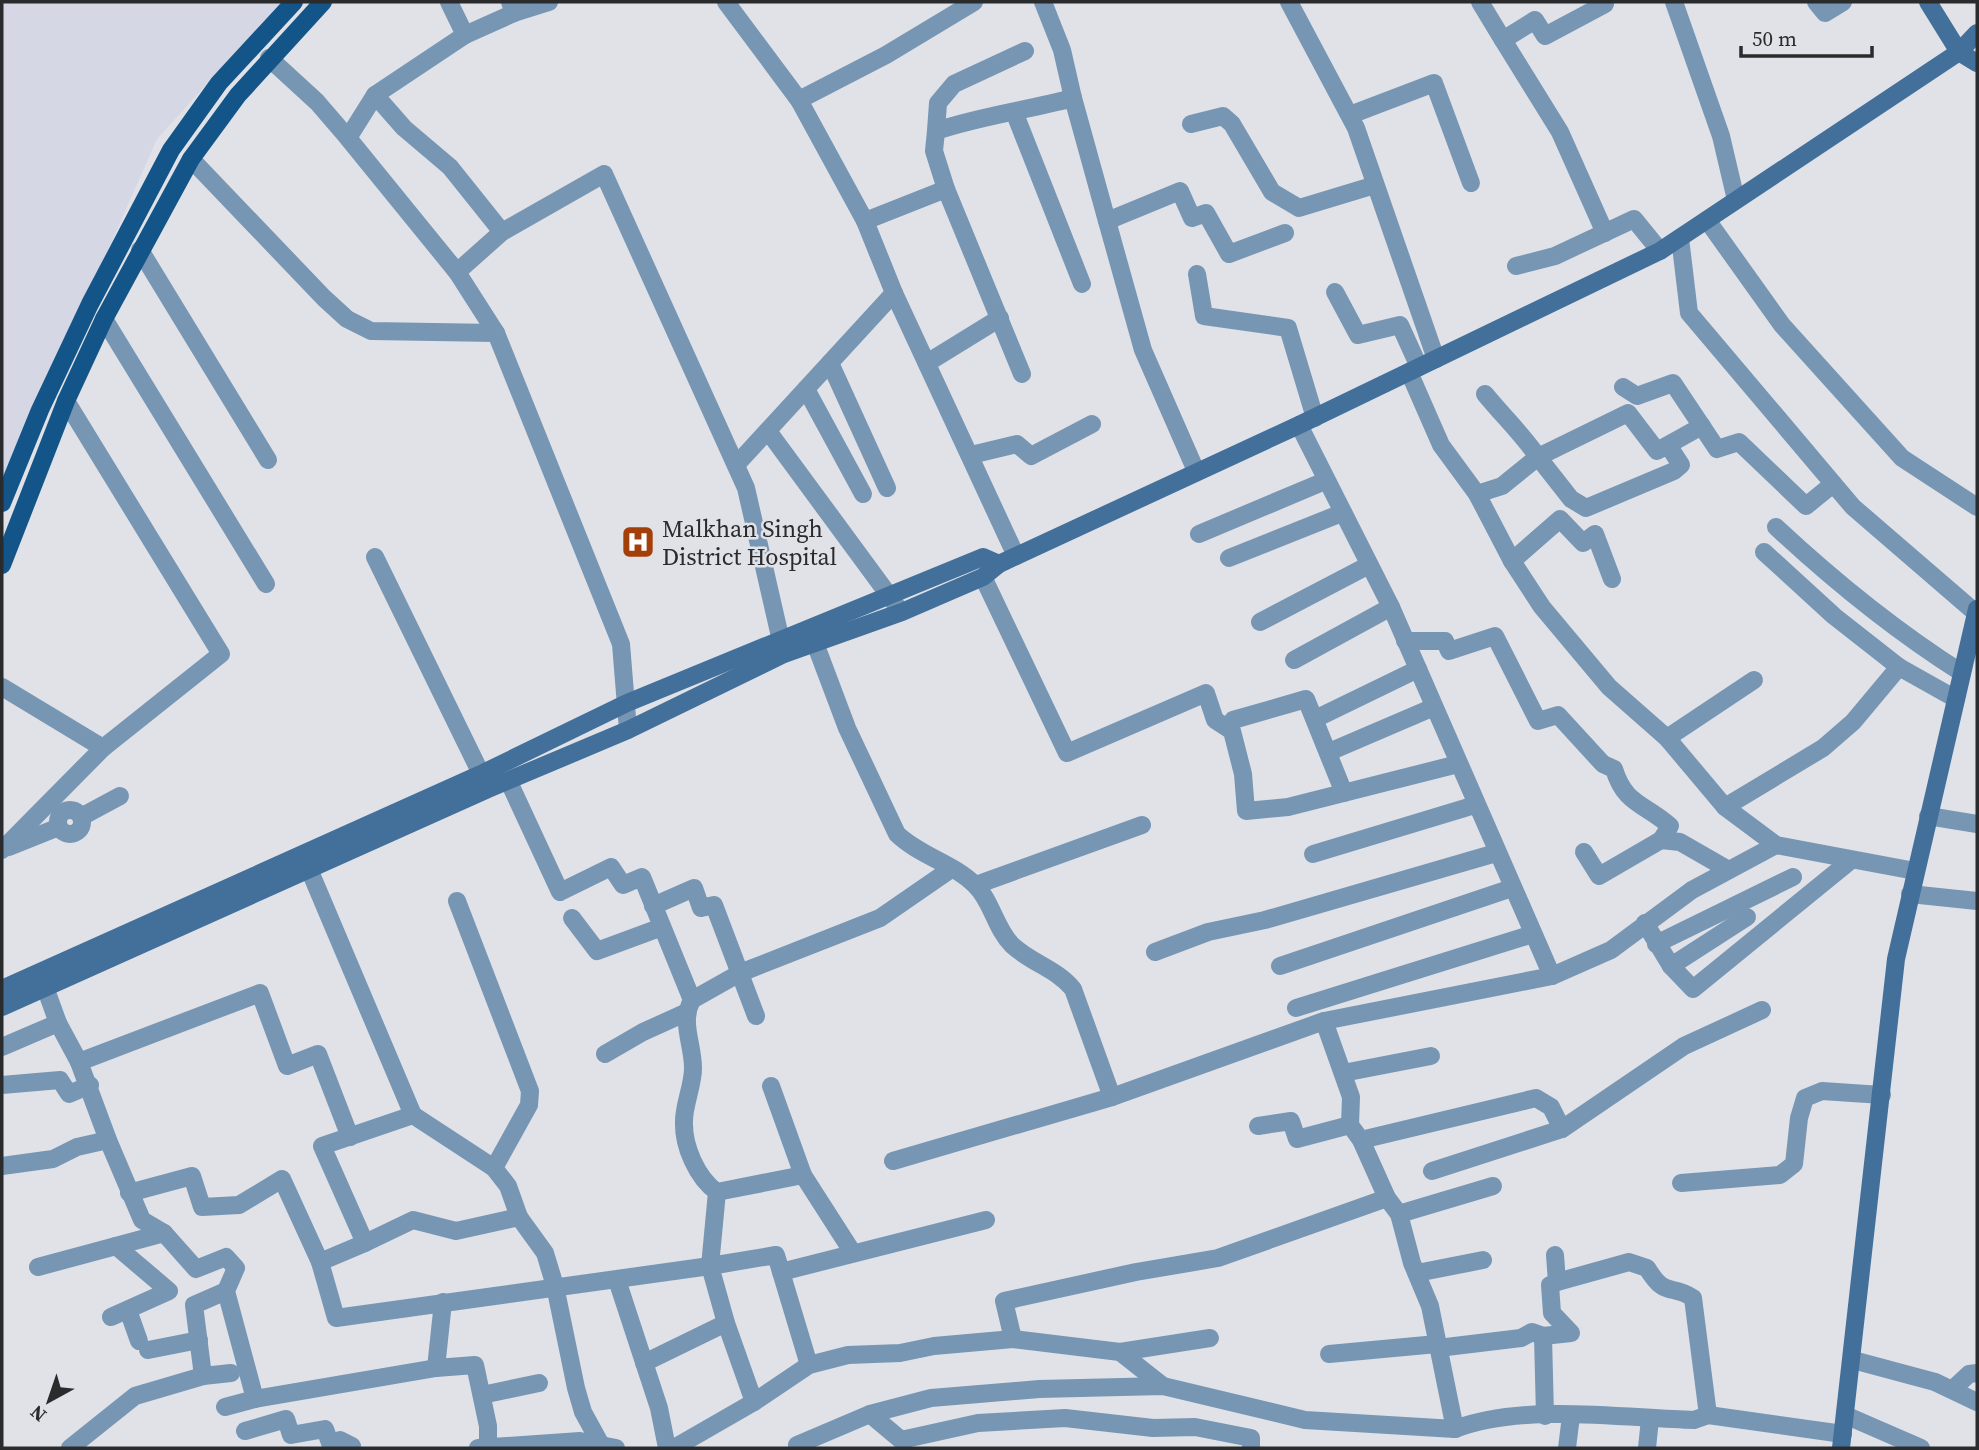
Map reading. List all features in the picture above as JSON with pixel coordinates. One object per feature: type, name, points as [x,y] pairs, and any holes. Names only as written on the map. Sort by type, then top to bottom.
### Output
[{"type":"main road","points":[[2,503],[21,454],[90,304],[172,150],[219,83],[295,2]]},
{"type":"main road","points":[[2,565],[66,401],[104,319],[191,159],[269,58],[323,2]]},
{"type":"main road","points":[[21,454],[41,462]]},
{"type":"street","points":[[449,2],[466,35]]},
{"type":"street","points":[[348,138],[375,95],[512,7],[549,2]]},
{"type":"street","points":[[726,2],[799,100],[865,221],[894,293],[1016,556]]},
{"type":"street","points":[[799,100],[886,55],[974,2]]},
{"type":"street","points":[[1043,2],[1062,50],[1143,349],[1196,471]]},
{"type":"street","points":[[1289,2],[1350,115],[1436,359]]},
{"type":"street","points":[[1480,2],[1560,132],[1605,233]]},
{"type":"street","points":[[1816,2],[1825,13],[1843,2]]},
{"type":"street","points":[[1928,2],[1959,52],[1977,63]]},
{"type":"street","points":[[1675,3],[1721,136],[1736,200]]},
{"type":"street","points":[[1503,40],[1535,20],[1545,36],[1605,4]]},
{"type":"street","points":[[2,989],[484,782],[509,782],[628,730],[782,646],[815,643],[901,612],[983,577],[999,564],[1307,422],[1660,251],[1959,52],[1977,33]]},
{"type":"street","points":[[1022,374],[946,189],[934,150],[938,103],[954,84],[1024,51]]},
{"type":"street","points":[[269,58],[317,102],[348,138],[457,272],[496,333],[621,644],[628,730]]},
{"type":"street","points":[[1350,115],[1434,83],[1471,183]]},
{"type":"street","points":[[375,95],[404,128],[450,167],[502,232]]},
{"type":"street","points":[[936,131],[966,121],[1015,114],[1073,98]]},
{"type":"street","points":[[1015,114],[1082,284]]},
{"type":"street","points":[[1191,124],[1223,116],[1232,124],[1272,192],[1299,208],[1376,185]]},
{"type":"street","points":[[191,159],[324,299],[347,319],[371,331],[496,333]]},
{"type":"street","points":[[457,272],[502,232],[604,174],[746,488],[782,646]]},
{"type":"street","points":[[865,221],[946,189]]},
{"type":"street","points":[[1107,221],[1180,191],[1192,218],[1206,213],[1229,254],[1285,233]]},
{"type":"street","points":[[1516,266],[1555,257],[1634,219],[1660,251]]},
{"type":"street","points":[[1707,220],[1782,325],[1902,458],[1977,507]]},
{"type":"street","points":[[798,1448],[797,1445],[870,1414],[931,1398],[1039,1389],[1163,1387],[1305,1420],[1455,1429],[1477,1420],[1545,1416],[1694,1420],[1708,1415],[1842,1441],[1896,959],[1977,612],[1853,507],[1689,313],[1680,238]]},
{"type":"street","points":[[140,250],[268,460]]},
{"type":"street","points":[[1196,274],[1205,316],[1288,328],[1307,422],[1325,481],[1391,607],[1475,805],[1552,976]]},
{"type":"street","points":[[1335,292],[1358,335],[1400,325],[1441,445],[1477,494],[1511,561],[1542,607],[1609,687],[1667,738],[1726,807],[1776,845],[1850,861],[1915,871]]},
{"type":"street","points":[[736,465],[894,293]]},
{"type":"street","points":[[928,363],[1000,318]]},
{"type":"street","points":[[104,319],[266,584]]},
{"type":"street","points":[[830,363],[887,488]]},
{"type":"street","points":[[1623,387],[1637,396],[1673,383],[1717,449],[1739,442],[1806,506],[1833,484]]},
{"type":"street","points":[[806,389],[863,494]]},
{"type":"street","points":[[1485,394],[1515,431],[1522,435],[1570,499],[1586,508],[1674,471],[1681,465],[1668,445]]},
{"type":"street","points":[[2,850],[103,748],[221,654],[66,401]]},
{"type":"street","points":[[1477,494],[1502,486],[1538,457],[1628,414],[1657,451],[1702,426]]},
{"type":"street","points":[[971,455],[1017,444],[1031,456],[1092,424]]},
{"type":"street","points":[[768,430],[901,612]]},
{"type":"street","points":[[1199,534],[1325,481]]},
{"type":"street","points":[[1229,558],[1342,513]]},
{"type":"street","points":[[1511,561],[1560,519],[1583,543],[1595,534],[1612,579]]},
{"type":"street","points":[[1776,527],[1836,582],[1895,629],[1962,673]]},
{"type":"street","points":[[1764,552],[1835,616],[1899,667],[1956,699]]},
{"type":"street","points":[[375,557],[484,782]]},
{"type":"street","points":[[2,1007],[309,869],[484,782],[627,704],[782,646],[983,557],[999,564]]},
{"type":"street","points":[[1260,622],[1368,565]]},
{"type":"street","points":[[983,577],[1067,753],[1206,693],[1215,720],[1232,732],[1243,774],[1246,811],[1288,807],[1458,764]]},
{"type":"street","points":[[1294,660],[1391,607]]},
{"type":"street","points":[[1405,641],[1446,641],[1449,650],[1494,636],[1538,721],[1558,715],[1604,764],[1614,769],[1621,790],[1626,795],[1650,808],[1670,826],[1661,840],[1599,876],[1584,852]]},
{"type":"street","points":[[815,643],[848,728],[897,834],[911,848],[976,885],[1011,944],[1062,975],[1073,989],[1112,1097]]},
{"type":"street","points":[[1726,807],[1824,748],[1853,722],[1899,667]]},
{"type":"street","points":[[1315,719],[1418,669]]},
{"type":"street","points":[[1667,738],[1754,680]]},
{"type":"street","points":[[2,687],[103,748]]},
{"type":"street","points":[[1233,720],[1306,699],[1344,793]]},
{"type":"street","points":[[1329,752],[1434,707]]},
{"type":"street","points":[[509,782],[560,892],[611,867],[623,886],[642,877],[689,1007],[693,1067],[691,1094],[684,1118],[685,1136],[704,1182],[717,1192],[803,1175]]},
{"type":"street","points":[[2,850],[59,827],[59,819],[65,812],[74,811],[81,817],[120,796]]},
{"type":"street","points":[[1313,854],[1475,805]]},
{"type":"street","points":[[1928,816],[1977,824]]},
{"type":"street","points":[[976,885],[1142,825]]},
{"type":"street","points":[[1661,840],[1679,842],[1727,869]]},
{"type":"street","points":[[892,1161],[1112,1097],[1324,1021],[1552,976],[1611,950],[1645,923],[1727,869],[1776,845]]},
{"type":"street","points":[[1155,952],[1208,932],[1265,920],[1496,853]]},
{"type":"street","points":[[1645,923],[1671,966],[1693,989],[1850,861]]},
{"type":"street","points":[[309,869],[414,1115],[494,1168],[508,1186],[519,1217],[545,1253],[583,1412],[608,1446]]},
{"type":"street","points":[[605,1054],[689,1007],[740,972],[880,918],[951,869]]},
{"type":"street","points":[[1656,944],[1793,877]]},
{"type":"street","points":[[653,906],[694,888],[701,908],[714,905],[756,1016]]},
{"type":"street","points":[[1280,966],[1512,888]]},
{"type":"street","points":[[1910,894],[1977,901]]},
{"type":"street","points":[[457,901],[530,1091],[530,1105],[494,1168]]},
{"type":"street","points":[[1671,966],[1748,917]]},
{"type":"street","points":[[572,918],[597,951],[662,927]]},
{"type":"street","points":[[1296,1008],[1533,933]]},
{"type":"street","points":[[46,987],[58,1023],[90,1085],[108,1140],[142,1220],[164,1233],[196,1269],[226,1257],[236,1268],[226,1291],[255,1399]]},
{"type":"street","points":[[79,1062],[260,993],[287,1066],[318,1054],[350,1137]]},
{"type":"street","points":[[1432,1171],[1562,1129],[1684,1046],[1762,1010]]},
{"type":"street","points":[[1324,1021],[1351,1097],[1350,1125],[1361,1140],[1387,1198],[1399,1214],[1430,1306],[1455,1429]]},
{"type":"street","points":[[2,1047],[58,1023]]},
{"type":"street","points":[[1343,1073],[1431,1056]]},
{"type":"street","points":[[2,1085],[60,1080],[69,1094],[90,1085]]},
{"type":"street","points":[[771,1086],[803,1175],[853,1253]]},
{"type":"street","points":[[1681,1183],[1780,1175],[1794,1164],[1799,1118],[1805,1098],[1822,1091],[1882,1095]]},
{"type":"street","points":[[1361,1140],[1536,1098],[1552,1107],[1562,1129]]},
{"type":"street","points":[[365,1242],[322,1146],[414,1115]]},
{"type":"street","points":[[1258,1126],[1291,1121],[1297,1139],[1350,1125]]},
{"type":"street","points":[[2,1166],[53,1159],[77,1147],[108,1140]]},
{"type":"street","points":[[129,1193],[192,1176],[202,1207],[239,1205],[282,1179],[320,1262],[336,1318],[555,1286],[617,1280],[776,1255],[809,1365]]},
{"type":"street","points":[[1399,1214],[1493,1186]]},
{"type":"street","points":[[717,1192],[710,1266],[726,1323],[754,1402]]},
{"type":"street","points":[[1013,1339],[1004,1301],[1136,1272],[1218,1258],[1387,1198]]},
{"type":"street","points":[[320,1262],[413,1220],[456,1231],[519,1217]]},
{"type":"street","points":[[781,1272],[986,1220]]},
{"type":"street","points":[[38,1267],[164,1233]]},
{"type":"street","points":[[116,1246],[169,1291],[119,1314],[143,1345],[199,1340]]},
{"type":"street","points":[[1555,1255],[1557,1282]]},
{"type":"street","points":[[1417,1273],[1483,1260]]},
{"type":"street","points":[[1329,1353],[1521,1338],[1532,1332],[1543,1336],[1571,1333],[1552,1313],[1550,1285],[1629,1262],[1647,1268],[1658,1287],[1675,1293],[1684,1292],[1693,1297],[1708,1415]]},
{"type":"street","points":[[617,1280],[659,1408],[667,1448]]},
{"type":"street","points":[[203,1376],[194,1306],[226,1291]]},
{"type":"street","points":[[436,1368],[443,1302]]},
{"type":"street","points":[[644,1363],[726,1323]]},
{"type":"street","points":[[1543,1336],[1545,1416]]},
{"type":"street","points":[[674,1448],[754,1402],[809,1365],[848,1355],[900,1353],[934,1346],[1013,1339],[1120,1352],[1210,1338]]},
{"type":"street","points":[[1120,1352],[1163,1387]]},
{"type":"street","points":[[1853,1360],[1953,1389],[1977,1402]]},
{"type":"street","points":[[225,1407],[255,1399],[436,1368],[475,1365],[482,1395],[483,1447],[608,1446]]},
{"type":"street","points":[[70,1448],[135,1396],[203,1376],[231,1373]]},
{"type":"street","points":[[1953,1389],[1969,1374],[1977,1373]]},
{"type":"street","points":[[482,1395],[540,1383]]},
{"type":"street","points":[[870,1414],[901,1440],[925,1442],[978,1423],[1065,1418],[1153,1428],[1195,1427],[1251,1438],[1251,1448]]},
{"type":"street","points":[[1845,1415],[1921,1448]]},
{"type":"street","points":[[1567,1448],[1571,1416]]},
{"type":"street","points":[[245,1430],[286,1419],[291,1435],[325,1429],[330,1443],[341,1440],[352,1447]]},
{"type":"street","points":[[1647,1448],[1650,1419]]},
{"type":"shaded area","points":[[2,2],[281,2],[157,139],[2,489]]},
{"type":"place","name":"Malkhan Singh District Hospital","points":[[638,542]]}]
